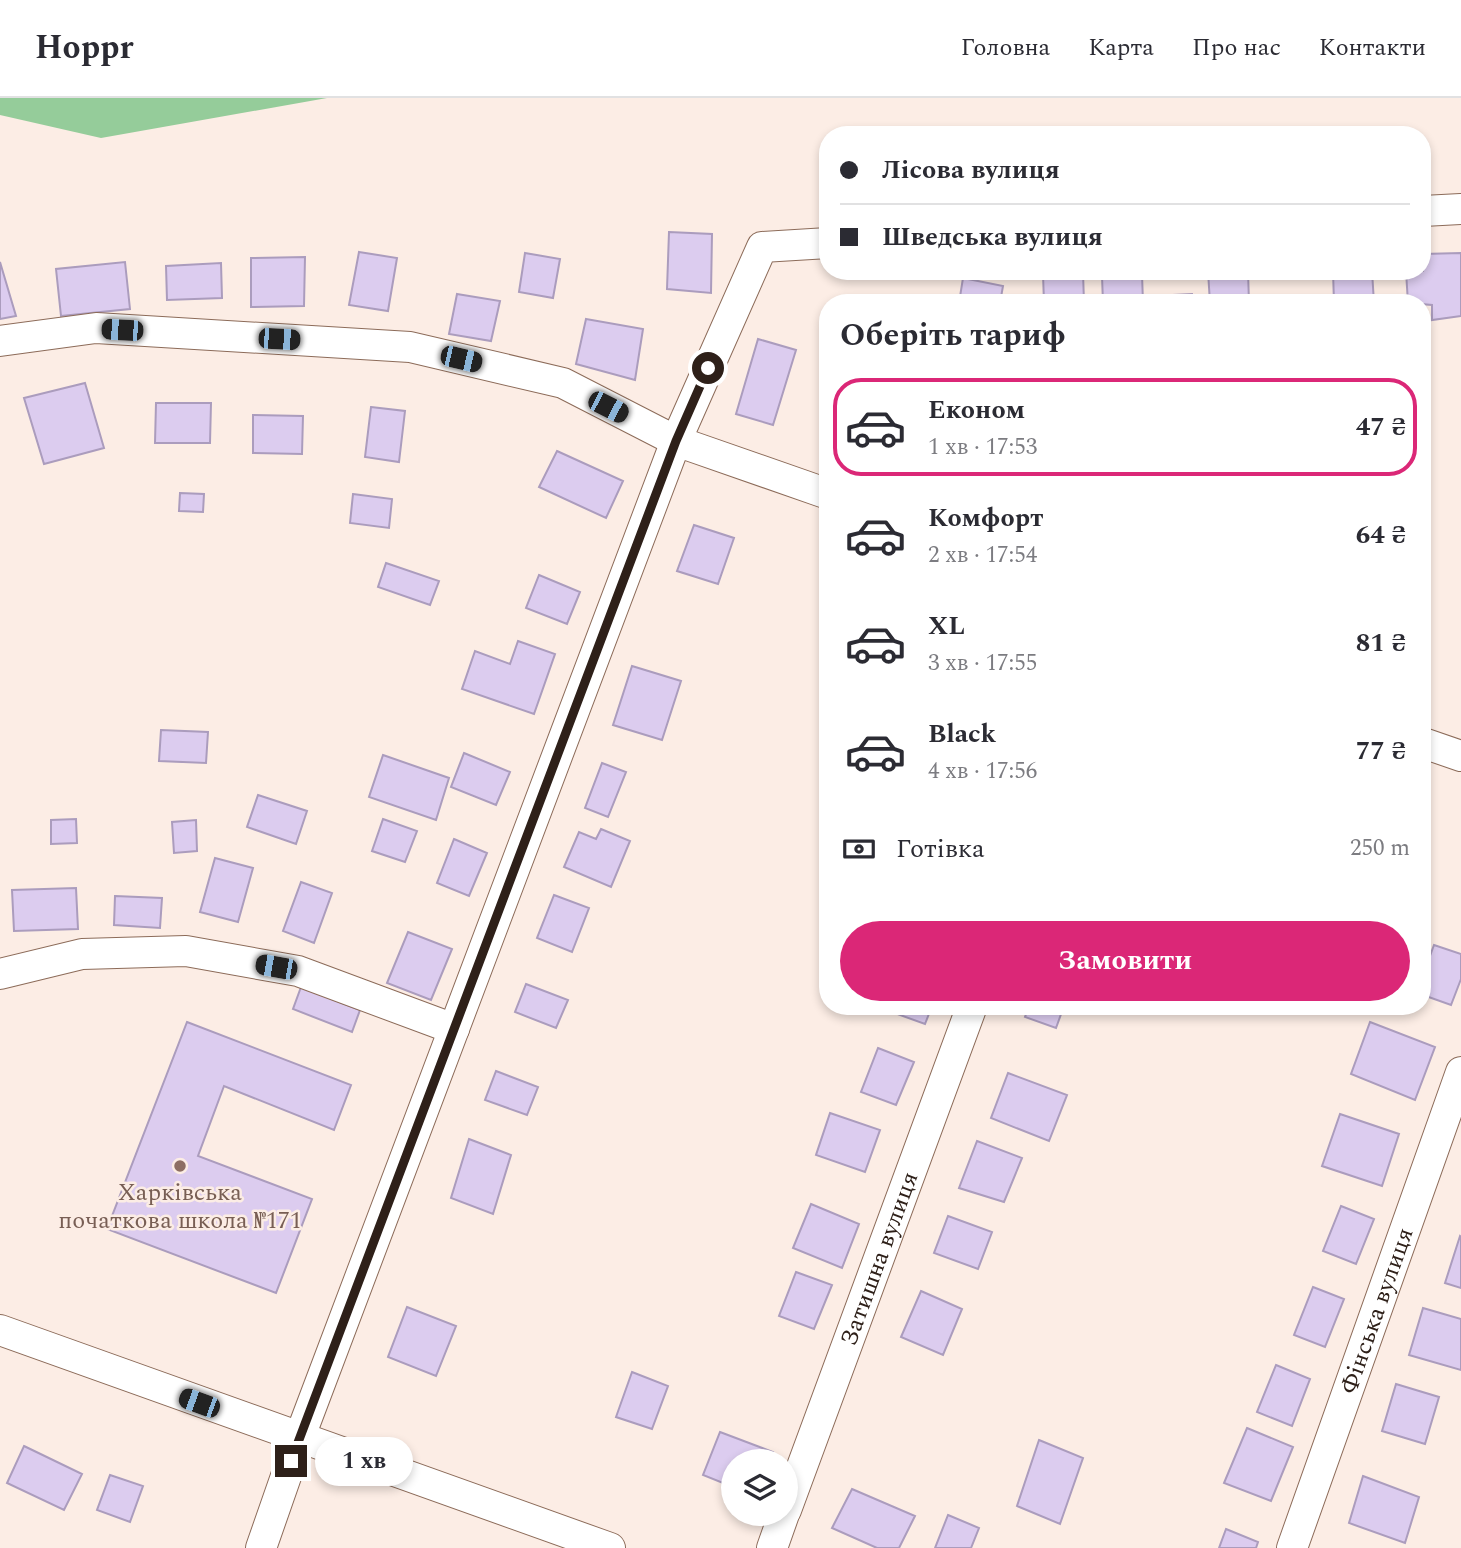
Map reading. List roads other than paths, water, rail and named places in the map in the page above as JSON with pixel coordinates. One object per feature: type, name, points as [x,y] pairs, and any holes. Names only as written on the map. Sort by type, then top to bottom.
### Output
[{"type":"street","points":[[1431,211],[1461,209]]},
{"type":"street","points":[[261,1548],[299,1439],[676,441],[762,247],[819,244]]},
{"type":"street","points":[[0,341],[96,328],[410,347],[563,383],[676,441],[819,491]]},
{"type":"street","points":[[1431,746],[1461,756]]},
{"type":"street","points":[[0,974],[82,954],[186,951],[298,971],[454,1029]]},
{"type":"street","name":"Затишна вулиця","points":[[798,1477],[969,1015]]},
{"type":"street","name":"Фінська вулиця","points":[[1292,1548],[1461,1072]]},
{"type":"street","points":[[0,1330],[610,1548]]},
{"type":"street","name":"Затишна вулиця","points":[[772,1548],[780,1526]]},
{"type":"place","name":"Харківська початкова школа №171","points":[[180,1166]]}]
